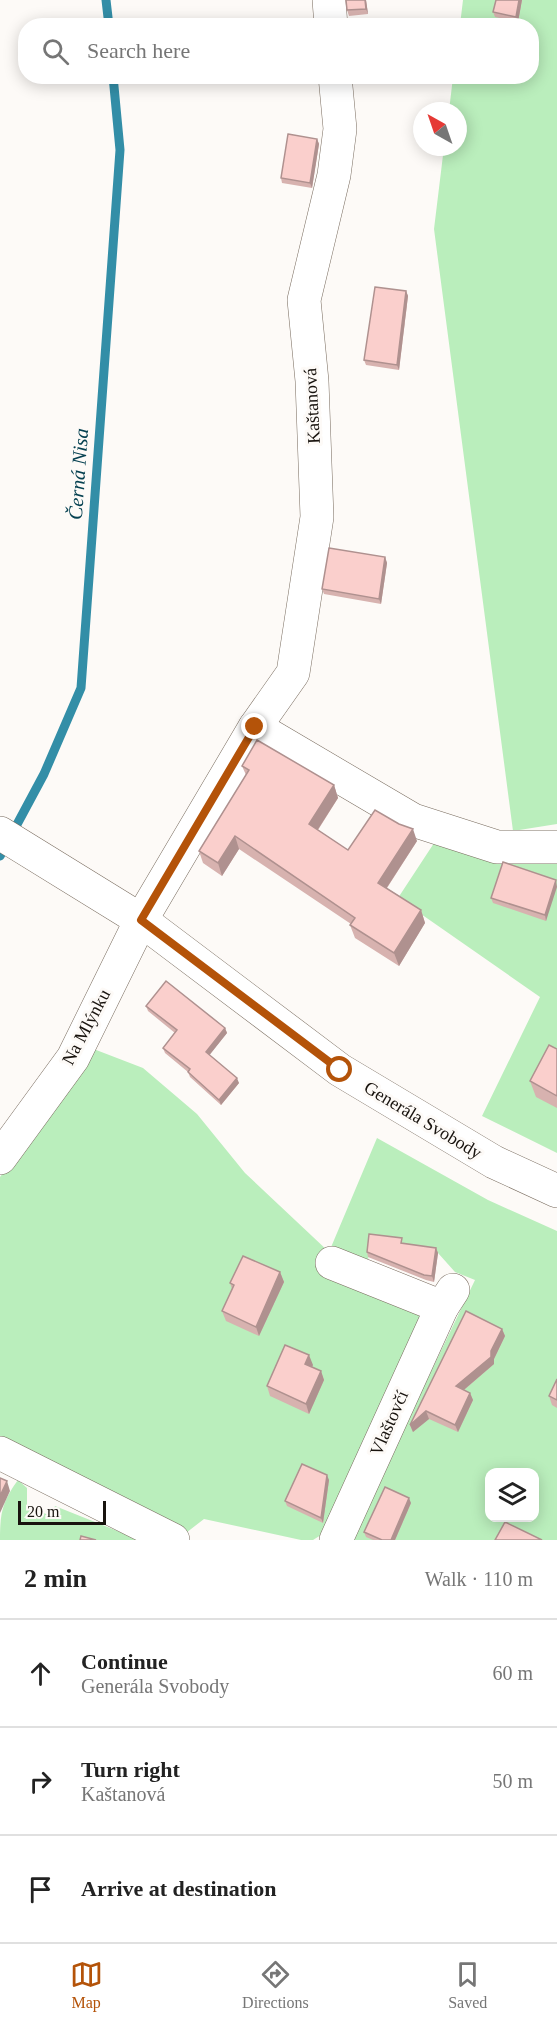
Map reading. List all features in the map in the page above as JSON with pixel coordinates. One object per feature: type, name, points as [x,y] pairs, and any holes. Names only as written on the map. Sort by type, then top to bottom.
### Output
[{"type":"street","points":[[329,0],[330,18]]},
{"type":"street","name":"Kaštanová","points":[[141,920],[255,727],[293,673],[317,517],[312,381],[304,300],[334,175],[340,129],[336,84]]},
{"type":"street","points":[[255,727],[413,820],[497,847],[557,847]]},
{"type":"street","name":"Generála Svobody","points":[[0,833],[141,920],[340,1070],[494,1162],[557,1191]]},
{"type":"street","name":"Na Mlýnku","points":[[0,1158],[73,1058],[141,920]]},
{"type":"street","name":"Vlaštovčí","points":[[332,1263],[447,1298],[336,1540]]},
{"type":"street","points":[[0,1453],[173,1540]]},
{"type":"green space","points":[[463,0],[557,0],[557,824],[513,831],[434,229],[443,156],[467,156],[467,102],[450,102],[452,84],[539,84],[539,18],[461,18]]},
{"type":"green space","points":[[438,837],[557,858],[557,1153],[482,1116],[540,997],[398,898]]},
{"type":"green space","points":[[91,1048],[143,1068],[197,1114],[245,1173],[329,1252],[377,1138],[488,1200],[557,1231],[557,1540],[354,1540],[352,1536],[475,1280],[455,1272],[438,1253],[371,1239],[367,1267],[424,1310],[329,1530],[313,1540],[301,1540],[204,1519],[182,1536],[0,1443],[0,1177]]},
{"type":"green space","points":[[18,1480],[27,1488],[27,1506],[51,1516],[55,1506],[140,1540],[0,1540],[3,1508]]},
{"type":"building","points":[[346,0],[365,0],[366,9],[347,10]]},
{"type":"building","points":[[496,0],[519,0],[516,17],[493,12]]},
{"type":"building","points":[[288,134],[317,139],[310,183],[281,178]]},
{"type":"building","points":[[375,287],[406,291],[397,365],[364,360]]},
{"type":"building","points":[[329,548],[385,557],[379,599],[322,589]]},
{"type":"building","points":[[257,740],[334,785],[309,824],[348,850],[375,810],[413,829],[378,883],[421,910],[394,953],[350,925],[355,918],[235,836],[218,863],[199,851],[249,770],[242,766]]},
{"type":"building","points":[[503,862],[556,880],[545,915],[491,898]]},
{"type":"building","points":[[166,981],[225,1028],[206,1052],[237,1078],[219,1100],[188,1072],[190,1069],[163,1048],[177,1030],[146,1006]]},
{"type":"building","points":[[549,1045],[557,1049],[557,1096],[530,1081]]},
{"type":"building","points":[[369,1234],[402,1238],[401,1243],[436,1248],[432,1276],[424,1275],[367,1252]]},
{"type":"building","points":[[243,1256],[280,1272],[256,1327],[222,1311],[234,1285],[230,1283]]},
{"type":"building","points":[[466,1311],[502,1329],[491,1351],[491,1357],[456,1386],[470,1393],[455,1425],[426,1411],[410,1425]]},
{"type":"building","points":[[285,1345],[309,1355],[305,1364],[321,1371],[306,1404],[267,1386]]},
{"type":"building","points":[[557,1379],[557,1400],[549,1396]]},
{"type":"building","points":[[302,1464],[327,1475],[321,1518],[285,1501]]},
{"type":"building","points":[[0,1478],[7,1481],[0,1496]]},
{"type":"building","points":[[385,1487],[409,1498],[391,1540],[382,1540],[364,1532]]},
{"type":"building","points":[[505,1522],[542,1540],[495,1540]]},
{"type":"building","points":[[81,1536],[96,1540],[80,1540]]},
{"type":"waterway","name":"Černá Nisa","points":[[106,0],[108,18]]},
{"type":"waterway","name":"Černá Nisa","points":[[0,856],[44,774],[81,688],[120,150],[114,84]]},
{"type":"route","points":[[255,727],[141,920],[340,1070]]}]
